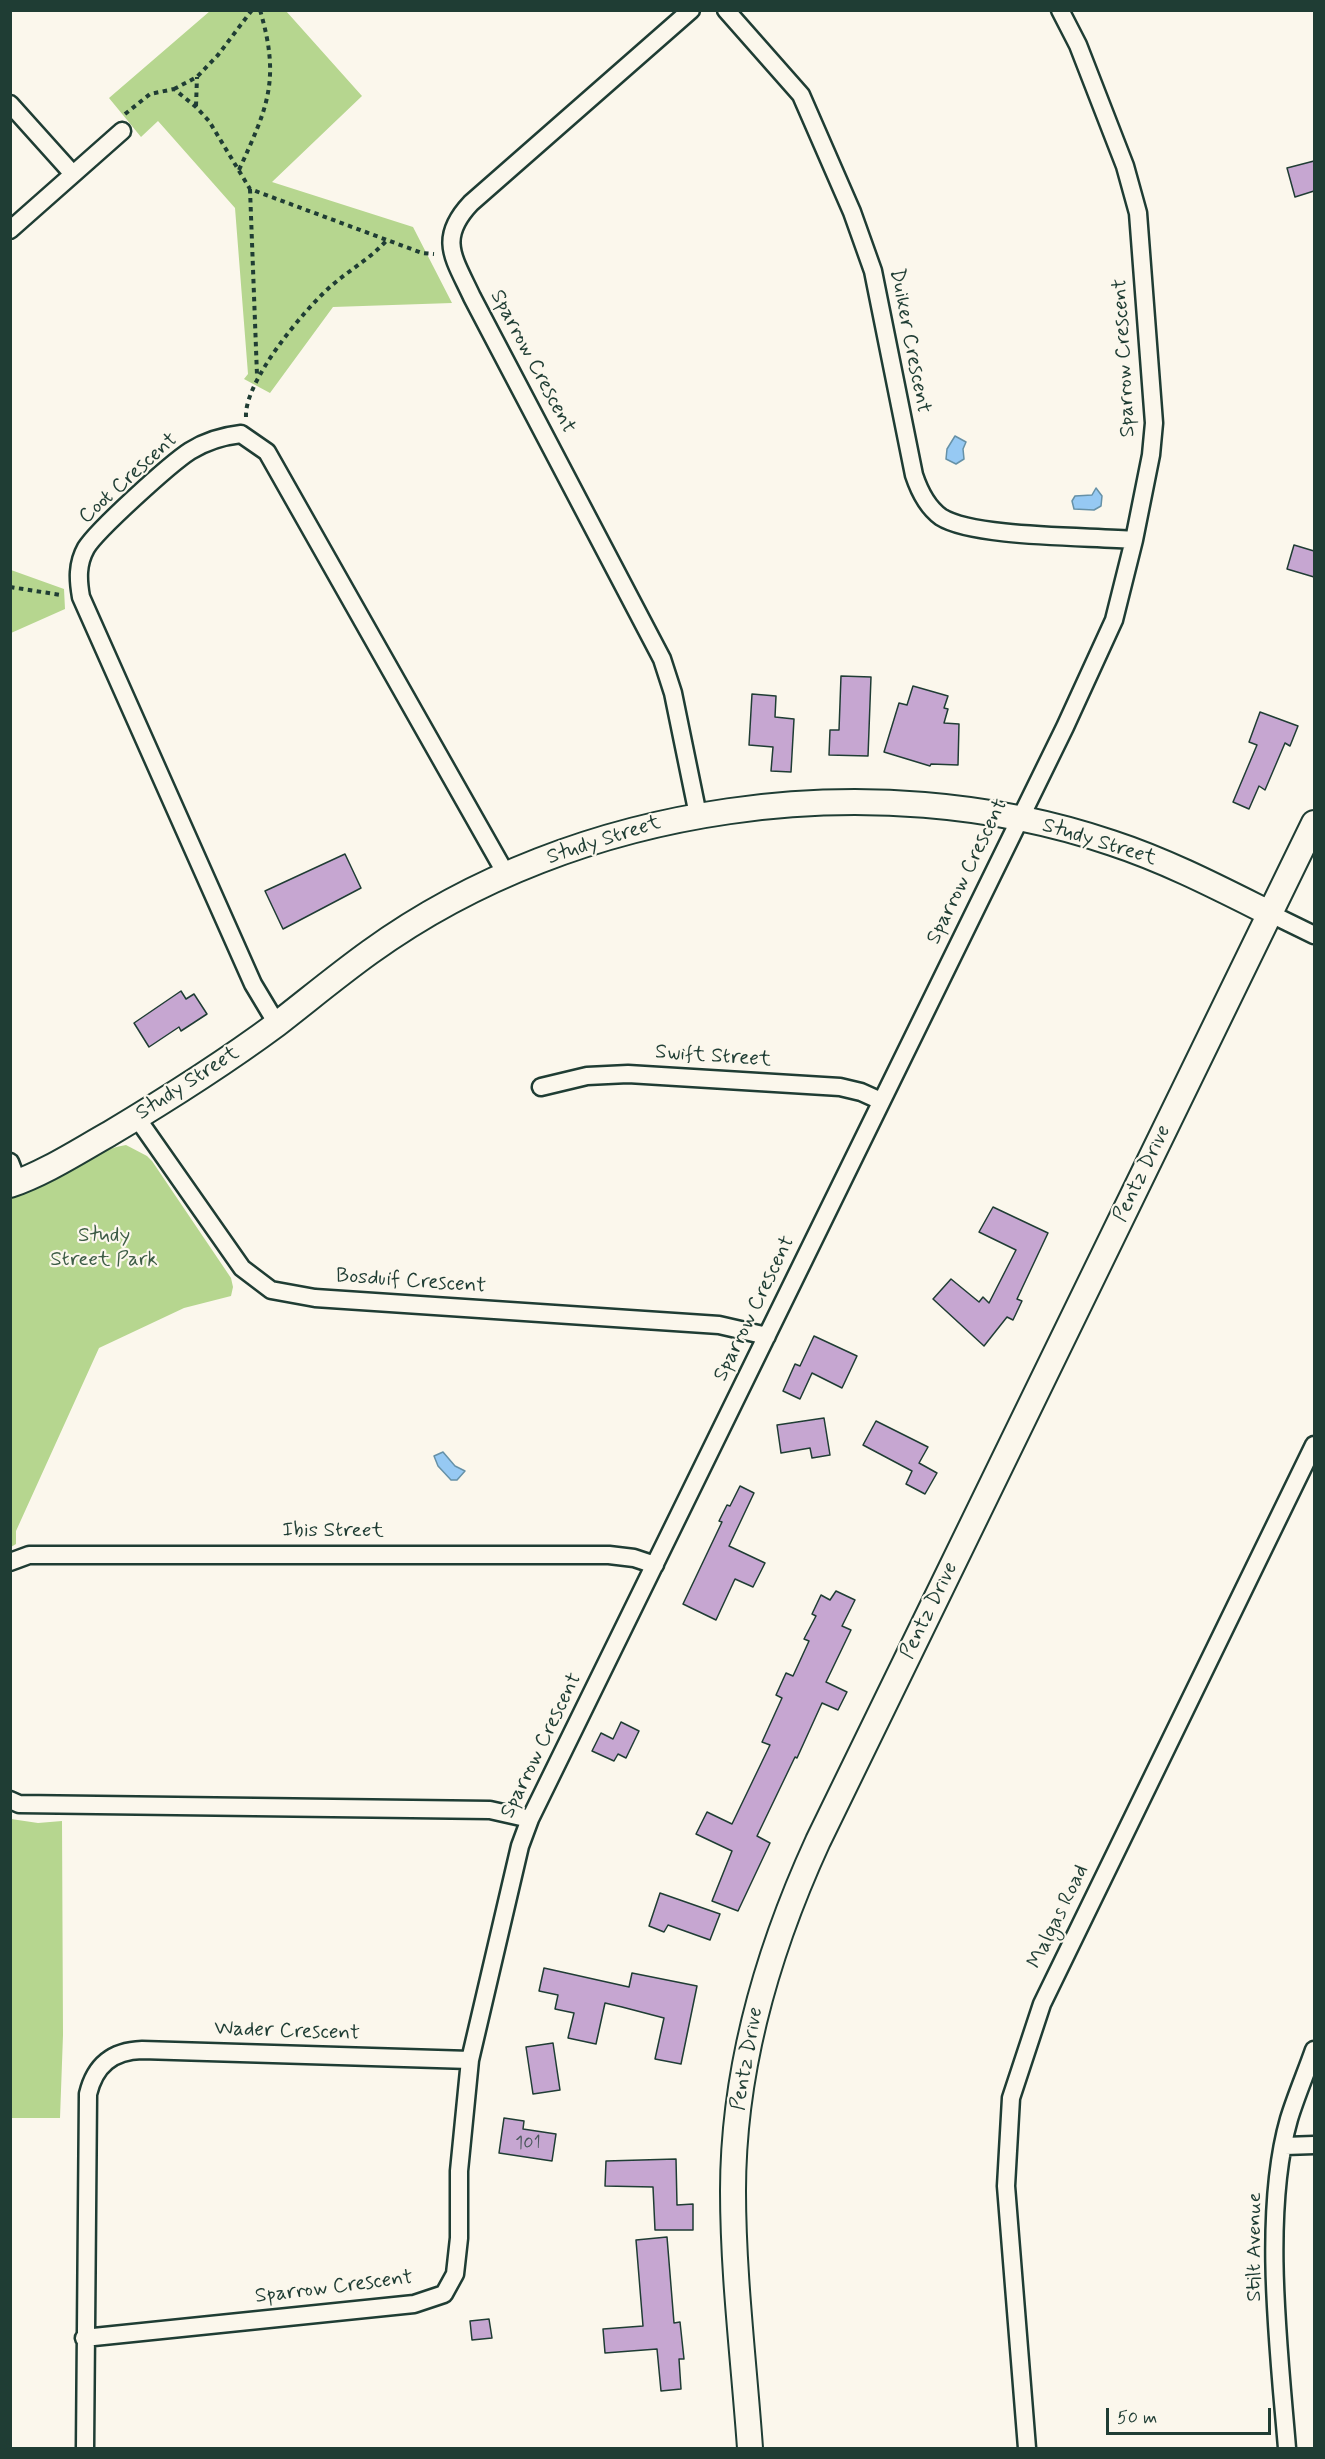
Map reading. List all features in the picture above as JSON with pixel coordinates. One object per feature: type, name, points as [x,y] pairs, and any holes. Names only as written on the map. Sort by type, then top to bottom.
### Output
[{"type":"street","points":[[452,255],[450,241],[452,229],[458,217],[471,203],[692,10]]},
{"type":"street","name":"Duiker Crescent","points":[[726,10],[801,95],[852,212],[873,271],[914,475],[920,492],[928,504],[939,516],[971,529],[1134,540]]},
{"type":"street","name":"Sparrow Crescent","points":[[84,2338],[414,2304],[444,2294],[455,2274],[459,2238],[459,2171],[470,2060],[520,1846],[530,1819],[1065,727],[1114,620],[1134,540],[1151,455],[1154,423],[1138,213],[1125,166],[1078,45],[1060,10]]},
{"type":"street","points":[[10,104],[72,173]]},
{"type":"street","points":[[10,230],[119,126]]},
{"type":"street","name":"Sparrow Crescent","points":[[452,255],[662,659],[673,693],[698,814]]},
{"type":"street","points":[[241,434],[267,452],[506,874]]},
{"type":"street","name":"Coot Crescent","points":[[241,434],[209,441],[189,452],[99,533],[86,549],[78,573],[80,594],[90,623],[253,984],[277,1024]]},
{"type":"street","name":"Study Street","points":[[13,1177],[137,1118],[228,1060],[401,931],[506,874],[632,830],[698,814],[866,801],[940,807],[1018,820],[1111,842],[1176,868],[1271,914]]},
{"type":"street","name":"Pentz Drive","points":[[750,2448],[735,2228],[735,2144],[744,2064],[760,1994],[779,1933],[823,1830],[1314,822]]},
{"type":"street","points":[[1271,914],[1314,935]]},
{"type":"street","name":"Swift Street","points":[[541,1087],[587,1076],[628,1074],[840,1088],[861,1092],[881,1101]]},
{"type":"street","name":"Bosduif Crescent","points":[[137,1118],[242,1268],[271,1290],[315,1298],[719,1325],[767,1336]]},
{"type":"street","name":"Malgas Road","points":[[1027,2448],[1006,2186],[1011,2098],[1042,2004],[1314,1445]]},
{"type":"street","name":"Ibis Street","points":[[10,1562],[28,1555],[609,1555],[634,1558],[655,1565]]},
{"type":"street","points":[[10,1800],[19,1804],[490,1810],[530,1819]]},
{"type":"street","name":"Wader Crescent","points":[[84,2338],[90,2085],[105,2061],[127,2050],[470,2060]]},
{"type":"street","name":"Stilt Avenue","points":[[1287,2448],[1275,2259],[1277,2191],[1289,2121],[1314,2050]]},
{"type":"street","points":[[1285,2146],[1314,2145]]},
{"type":"street","points":[[84,2338],[85,2448]]},
{"type":"path","points":[[119,126],[150,94],[174,89],[197,77],[218,56],[252,10]]},
{"type":"path","points":[[238,171],[262,123],[268,102],[271,66],[260,10]]},
{"type":"path","points":[[196,106],[197,77]]},
{"type":"path","points":[[174,89],[196,106],[209,121],[250,189],[257,375]]},
{"type":"path","points":[[250,189],[422,253],[452,255]]},
{"type":"path","points":[[241,434],[246,423],[246,403],[257,375],[329,287],[372,256],[387,240]]},
{"type":"path","points":[[10,587],[52,595],[80,594]]},
{"type":"green space","points":[[210,11],[286,11],[362,96],[272,182],[413,227],[452,303],[333,307],[270,393],[244,379],[248,374],[235,208],[158,121],[141,137],[109,98]]},
{"type":"green space","points":[[11,570],[64,589],[65,609],[11,633]]},
{"type":"green space","name":"Study Street Park","points":[[126,1145],[152,1161],[231,1278],[233,1287],[231,1296],[184,1308],[99,1348],[16,1531],[16,1544],[11,1547],[11,1197],[82,1160],[111,1148]]},
{"type":"green space","points":[[11,1819],[38,1823],[62,1821],[63,2035],[60,2118],[11,2118]]},
{"type":"water","points":[[955,436],[966,442],[963,449],[964,459],[956,464],[946,459],[947,449]]},
{"type":"water","points":[[1096,488],[1102,496],[1101,506],[1094,510],[1074,509],[1072,501],[1075,496],[1092,495]]},
{"type":"water","points":[[443,1452],[455,1466],[465,1471],[457,1480],[451,1480],[438,1466],[434,1456]]},
{"type":"building","points":[[1314,161],[1314,191],[1295,197],[1287,168]]},
{"type":"building","points":[[1294,545],[1314,551],[1314,577],[1287,569]]},
{"type":"building","points":[[841,676],[871,677],[868,756],[829,755],[830,730],[839,730]]},
{"type":"building","points":[[913,686],[948,696],[944,708],[948,709],[944,723],[959,724],[958,765],[931,764],[930,766],[884,752],[899,703],[907,705]]},
{"type":"building","points":[[752,694],[776,696],[775,717],[794,719],[791,772],[771,771],[773,747],[749,745]]},
{"type":"building","points":[[1260,712],[1298,726],[1290,746],[1285,743],[1265,790],[1259,786],[1249,809],[1233,802],[1257,745],[1249,742]]},
{"type":"building","points":[[345,854],[361,888],[283,929],[265,891]]},
{"type":"building","points":[[181,991],[186,999],[194,994],[207,1014],[181,1031],[179,1027],[149,1047],[134,1023]]},
{"type":"building","points":[[993,1207],[1048,1233],[1017,1299],[1022,1301],[1013,1320],[1007,1317],[984,1346],[933,1299],[951,1279],[979,1302],[983,1297],[989,1303],[1016,1250],[979,1232]]},
{"type":"building","points":[[814,1336],[857,1356],[842,1388],[812,1373],[800,1399],[783,1391],[795,1364],[800,1366]]},
{"type":"building","points":[[824,1418],[830,1455],[812,1458],[810,1448],[781,1453],[777,1425]]},
{"type":"building","points":[[876,1421],[928,1447],[919,1463],[937,1473],[925,1494],[906,1484],[912,1471],[863,1445]]},
{"type":"building","points":[[740,1486],[754,1493],[729,1546],[765,1563],[753,1587],[735,1579],[716,1620],[683,1604],[722,1522],[719,1521]]},
{"type":"building","points":[[836,1591],[855,1600],[842,1626],[851,1630],[826,1682],[847,1692],[838,1710],[822,1703],[797,1758],[795,1757],[757,1836],[770,1843],[738,1911],[712,1901],[732,1851],[696,1834],[707,1812],[732,1824],[770,1745],[762,1742],[782,1698],[776,1695],[786,1673],[793,1676],[809,1641],[804,1639],[816,1616],[812,1614],[821,1595],[830,1600]]},
{"type":"building","points":[[621,1722],[639,1731],[626,1758],[618,1754],[614,1761],[592,1751],[601,1733],[613,1739]]},
{"type":"building","points":[[660,1893],[720,1914],[710,1940],[668,1925],[664,1932],[649,1926]]},
{"type":"building","points":[[544,1968],[629,1987],[632,1973],[697,1986],[681,2064],[655,2059],[664,2018],[605,2003],[596,2044],[568,2038],[574,2013],[555,2009],[558,1995],[539,1991]]},
{"type":"building","points":[[553,2043],[560,2090],[533,2094],[526,2047]]},
{"type":"building","points":[[504,2118],[524,2121],[523,2129],[556,2134],[552,2161],[499,2153]]},
{"type":"building","points":[[676,2159],[677,2205],[693,2204],[693,2230],[655,2230],[653,2187],[605,2186],[606,2161]]},
{"type":"building","points":[[667,2237],[674,2323],[680,2322],[684,2359],[679,2359],[681,2389],[661,2391],[657,2349],[605,2353],[603,2329],[643,2326],[636,2240]]},
{"type":"building","points":[[489,2319],[492,2338],[472,2340],[470,2321]]}]
